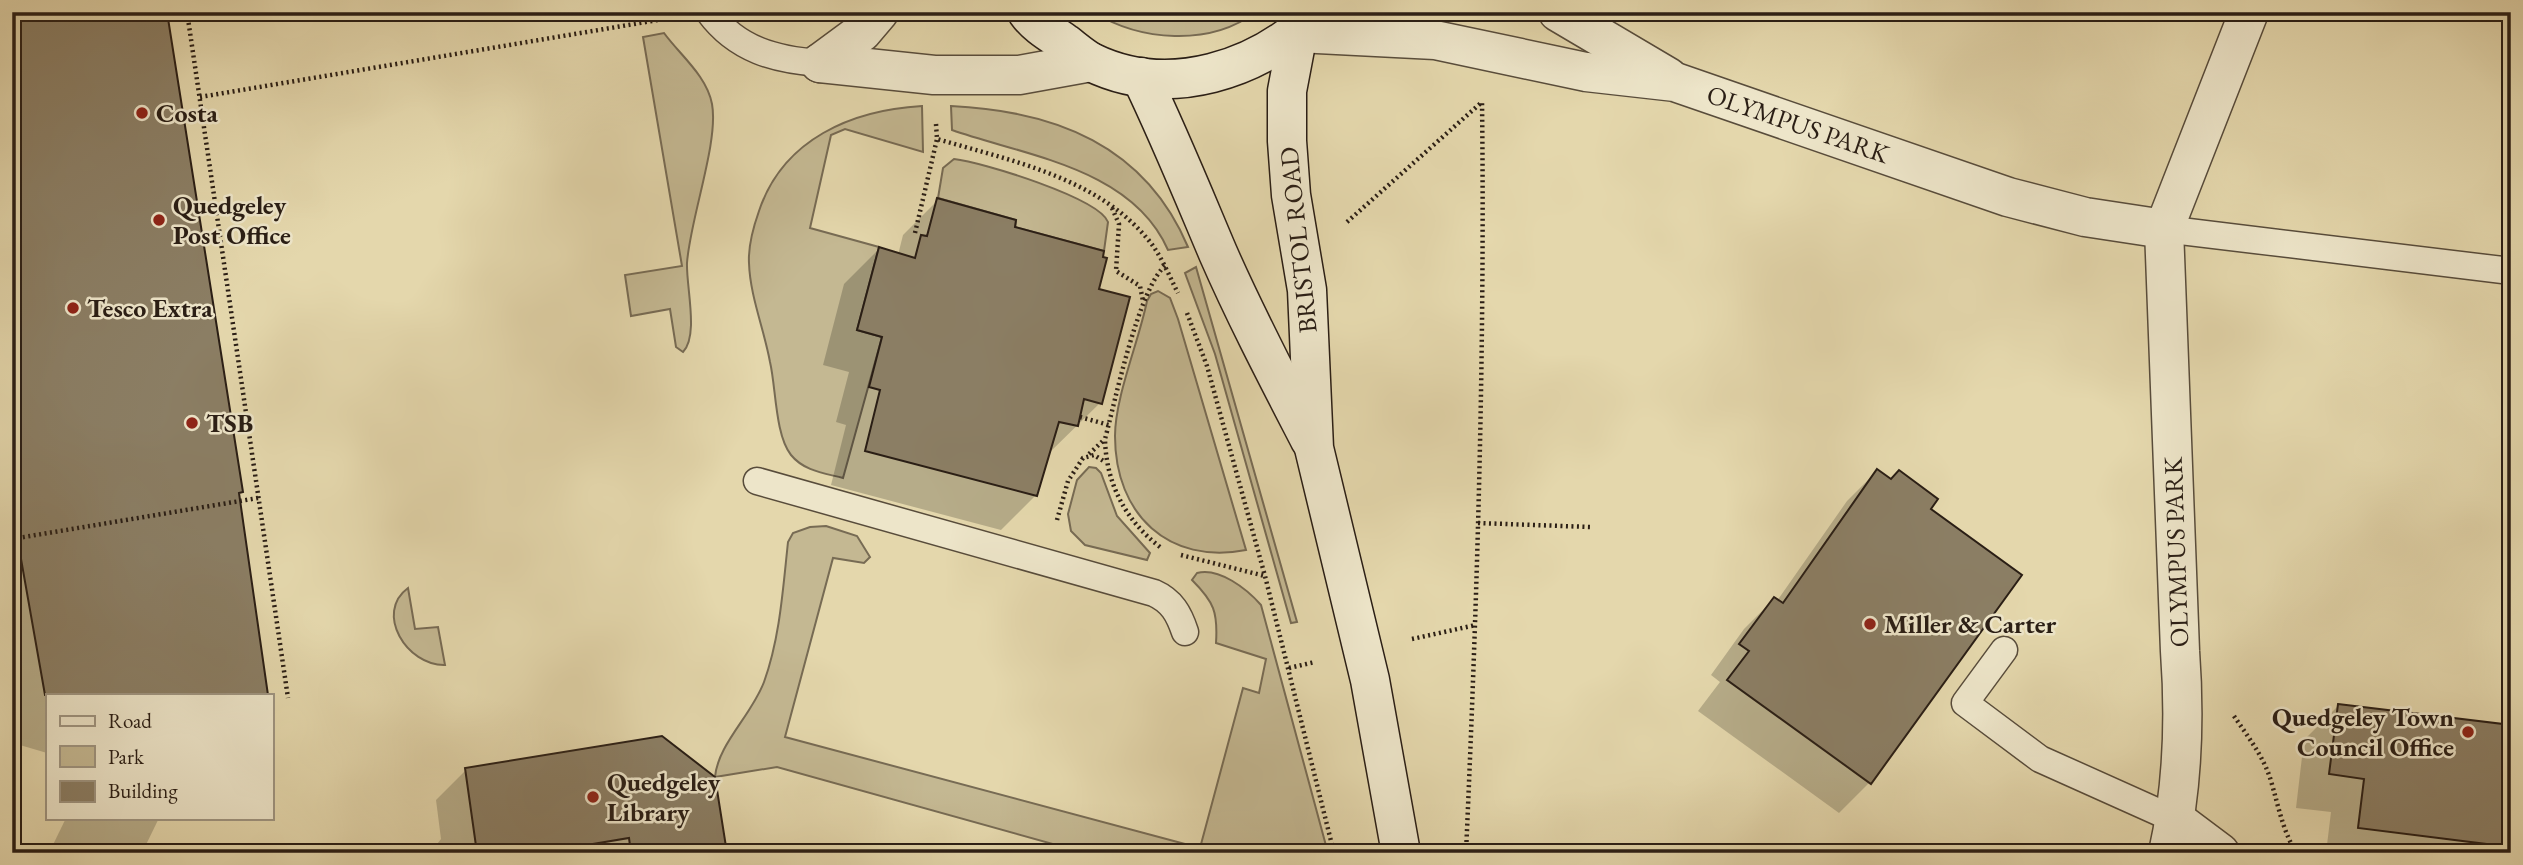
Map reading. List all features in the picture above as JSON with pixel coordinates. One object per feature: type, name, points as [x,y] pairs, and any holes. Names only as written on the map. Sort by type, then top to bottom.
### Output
[{"type":"street","points":[[820,63],[862,32],[879,12]]},
{"type":"street","points":[[1027,12],[1090,62],[1141,77],[1192,78],[1240,67],[1270,52],[1308,22]]},
{"type":"street","name":"OLYMPUS PARK","points":[[1558,12],[1675,82],[2008,197],[2085,217],[2164,229]]},
{"type":"street","name":"OLYMPUS PARK","points":[[2172,836],[2185,716],[2164,229],[2249,12]]},
{"type":"street","name":"OLYMPUS PARK","points":[[1308,22],[1435,40],[1586,72],[1675,82]]},
{"type":"street","name":"BRISTOL ROAD","points":[[1308,22],[1287,92],[1287,141],[1291,195],[1307,290],[1314,448],[1370,680],[1401,853]]},
{"type":"street","points":[[820,63],[934,75],[1019,75],[1090,62]]},
{"type":"street","name":"BRISTOL ROAD","points":[[1141,77],[1180,157],[1218,253],[1262,348],[1314,448]]},
{"type":"street","points":[[2172,836],[2220,853]]},
{"type":"lane","points":[[709,12],[729,34],[754,49],[783,61],[820,63]]},
{"type":"lane","points":[[2164,229],[2511,271]]},
{"type":"lane","points":[[757,481],[1165,598],[1180,618],[1185,632]]},
{"type":"lane","points":[[2004,650],[1965,703],[2040,759],[2172,836]]},
{"type":"path","points":[[187,12],[288,698]]},
{"type":"path","points":[[200,97],[658,20],[670,12]]},
{"type":"path","points":[[1466,853],[1478,523],[1484,221],[1482,101],[1506,53]]},
{"type":"path","points":[[915,233],[937,139],[934,75]]},
{"type":"path","points":[[937,139],[1067,181],[1109,204],[1147,238],[1164,265],[1187,313],[1207,366],[1265,576],[1334,853]]},
{"type":"path","points":[[1109,204],[1119,224],[1116,271],[1140,286],[1143,303]]},
{"type":"path","points":[[1164,265],[1143,303],[1105,439],[1109,467],[1119,500],[1143,534],[1170,551]]},
{"type":"path","points":[[1134,282],[1148,282],[1155,277]]},
{"type":"path","points":[[1080,417],[1109,425]]},
{"type":"path","points":[[1051,566],[1058,519],[1068,481],[1083,458],[1105,439]]},
{"type":"path","points":[[1083,458],[1094,455],[1103,458],[1109,467]]},
{"type":"path","points":[[12,538],[258,498]]},
{"type":"path","points":[[1478,523],[1590,527]]},
{"type":"path","points":[[1177,553],[1265,576]]},
{"type":"path","points":[[2228,708],[2258,750],[2271,780],[2283,829],[2295,853]]},
{"type":"green space","points":[[1093,12],[1256,12],[1217,31],[1174,36],[1132,29]]},
{"type":"green space","points":[[664,33],[705,84],[712,104],[713,120],[708,159],[689,245],[687,273],[691,323],[688,345],[683,352],[676,347],[670,309],[631,316],[625,275],[682,266],[643,37]]},
{"type":"green space","points":[[922,106],[923,152],[845,129],[831,135],[810,228],[879,247],[857,330],[882,337],[843,478],[815,471],[802,465],[791,455],[782,436],[772,372],[752,288],[749,256],[751,237],[770,186],[785,165],[803,147],[846,122],[870,114]]},
{"type":"green space","points":[[951,106],[1026,116],[1060,126],[1092,140],[1122,159],[1147,183],[1170,212],[1188,247],[1168,250],[1151,222],[1129,200],[1103,183],[1043,158],[952,130]]},
{"type":"green space","points":[[954,159],[1013,174],[1084,202],[1108,222],[1104,251],[1015,227],[1016,220],[938,198],[943,168]]},
{"type":"green space","points":[[1196,267],[1297,622],[1291,623],[1215,354],[1185,273]]},
{"type":"green space","points":[[1158,291],[1170,298],[1178,319],[1246,550],[1218,553],[1193,550],[1171,541],[1152,528],[1136,511],[1125,489],[1117,464],[1116,421],[1147,301],[1151,294]]},
{"type":"green space","points":[[1089,467],[1096,468],[1101,473],[1117,516],[1150,553],[1147,560],[1085,545],[1071,531],[1068,514],[1077,480]]},
{"type":"green space","points":[[826,526],[857,536],[870,557],[864,563],[833,558],[785,737],[1200,848],[1243,688],[1259,693],[1266,659],[1216,643],[1213,608],[1192,580],[1197,573],[1214,573],[1240,586],[1261,605],[1328,853],[1085,853],[777,767],[715,777],[717,765],[728,741],[764,682],[780,613],[788,542],[793,533],[810,527]]},
{"type":"green space","points":[[408,588],[415,629],[438,627],[445,665],[418,657],[400,636],[394,611],[398,599]]},
{"type":"building","points":[[12,12],[167,12],[243,492],[239,493],[268,694],[45,695],[12,508]]},
{"type":"building","points":[[937,198],[1016,220],[1015,227],[1104,251],[1103,257],[1107,258],[1099,289],[1130,297],[1102,404],[1084,399],[1078,426],[1059,422],[1037,496],[865,451],[880,390],[869,387],[882,337],[857,330],[879,247],[915,258],[921,235],[927,236]]},
{"type":"building","name":"Miller & Carter","points":[[1877,469],[1891,479],[1899,470],[1938,499],[1931,509],[2022,575],[1871,784],[1727,680],[1749,651],[1739,644],[1774,597],[1783,603]]},
{"type":"building","points":[[2338,704],[2511,725],[2511,847],[2358,828],[2364,779],[2329,774]]},
{"type":"building","name":"Quedgeley Library","points":[[662,736],[715,777],[727,853],[631,853],[629,838],[539,853],[477,853],[465,768]]},
{"type":"place","name":"Costa","points":[[142,113]]},
{"type":"place","name":"Quedgeley Post Office","points":[[159,220]]},
{"type":"place","name":"Tesco Extra","points":[[73,308]]},
{"type":"place","name":"TSB","points":[[192,423]]},
{"type":"place","name":"Miller & Carter","points":[[1870,624]]},
{"type":"place","name":"Quedgeley Town Council Office","points":[[2468,732]]},
{"type":"place","name":"Quedgeley Library","points":[[593,797]]}]
